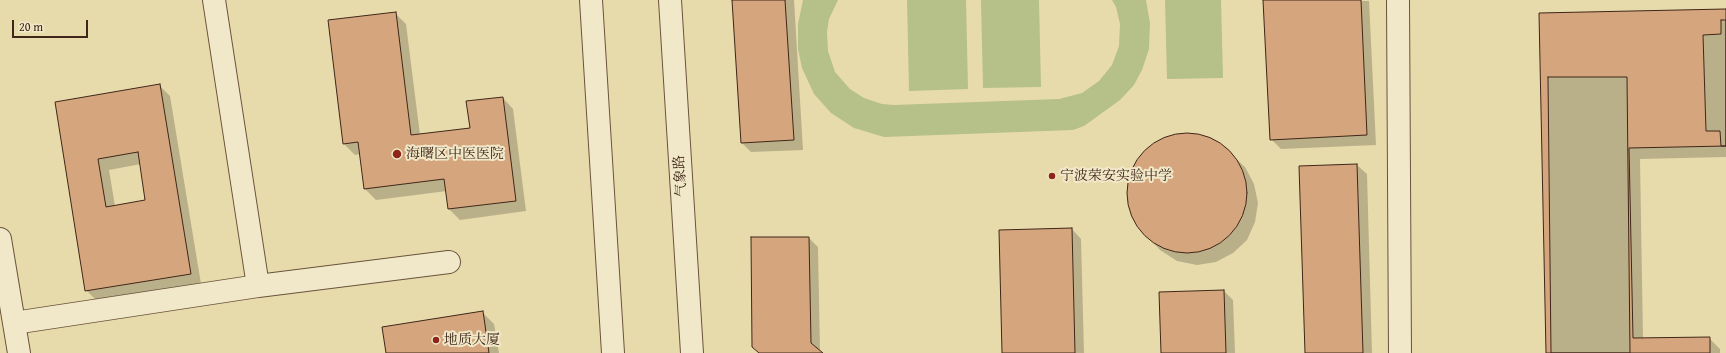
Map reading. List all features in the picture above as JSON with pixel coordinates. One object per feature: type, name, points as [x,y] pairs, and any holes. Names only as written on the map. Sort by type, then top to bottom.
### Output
[{"type":"street","points":[[214,0],[258,286]]},
{"type":"street","points":[[591,0],[613,353]]},
{"type":"street","name":"气象路","points":[[670,0],[692,353]]},
{"type":"street","points":[[1398,0],[1400,353]]},
{"type":"street","points":[[0,239],[19,353]]},
{"type":"street","points":[[14,323],[258,286],[449,262]]},
{"type":"green space","points":[[803,0],[838,0],[829,19],[827,32],[828,51],[835,72],[850,89],[864,98],[882,104],[894,105],[1059,99],[1082,93],[1099,81],[1112,65],[1119,46],[1120,24],[1116,7],[1112,0],[1146,0],[1150,23],[1149,49],[1142,70],[1134,85],[1120,100],[1084,126],[1073,130],[884,137],[854,128],[831,113],[814,94],[802,68],[798,49],[798,24]]},
{"type":"green space","points":[[907,0],[966,0],[968,89],[909,91]]},
{"type":"green space","points":[[981,0],[1039,0],[1041,87],[983,88]]},
{"type":"green space","points":[[1165,0],[1221,0],[1223,78],[1167,79]]},
{"type":"building","points":[[732,0],[785,0],[794,140],[741,143]]},
{"type":"building","points":[[1263,0],[1361,0],[1367,135],[1270,140]]},
{"type":"building","points":[[1726,9],[1726,146],[1629,148],[1633,338],[1710,337],[1710,353],[1546,353],[1539,13]]},
{"type":"building","points":[[396,12],[411,135],[470,128],[466,101],[503,97],[516,201],[448,209],[444,179],[364,189],[358,142],[343,144],[328,20]]},
{"type":"building","points":[[1721,20],[1726,20],[1726,146],[1721,146],[1720,131],[1706,131],[1703,35],[1721,34]]},
{"type":"building","points":[[1548,77],[1627,77],[1630,353],[1551,353]]},
{"type":"building","points":[[160,84],[191,274],[85,291],[55,102]],"holes":[[[138,152],[145,200],[106,207],[98,159]]]},
{"type":"building","points":[[1187,133],[1210,137],[1229,151],[1243,170],[1247,193],[1243,216],[1229,235],[1210,249],[1187,253],[1164,249],[1145,235],[1131,216],[1127,193],[1131,170],[1145,151],[1164,137]]},
{"type":"building","points":[[1357,164],[1363,353],[1305,353],[1299,166]]},
{"type":"building","points":[[1072,228],[1075,353],[1002,353],[999,230]]},
{"type":"building","points":[[751,237],[809,237],[811,343],[823,353],[759,353],[752,347]]},
{"type":"building","points":[[1224,290],[1226,353],[1161,353],[1159,292]]},
{"type":"building","name":"地质大厦","points":[[483,311],[489,353],[386,353],[382,327]]},
{"type":"place","name":"海曙区中医医院","points":[[397,154]]},
{"type":"place","name":"宁波荣安实验中学","points":[[1052,176]]},
{"type":"place","name":"地质大厦","points":[[436,340]]}]
